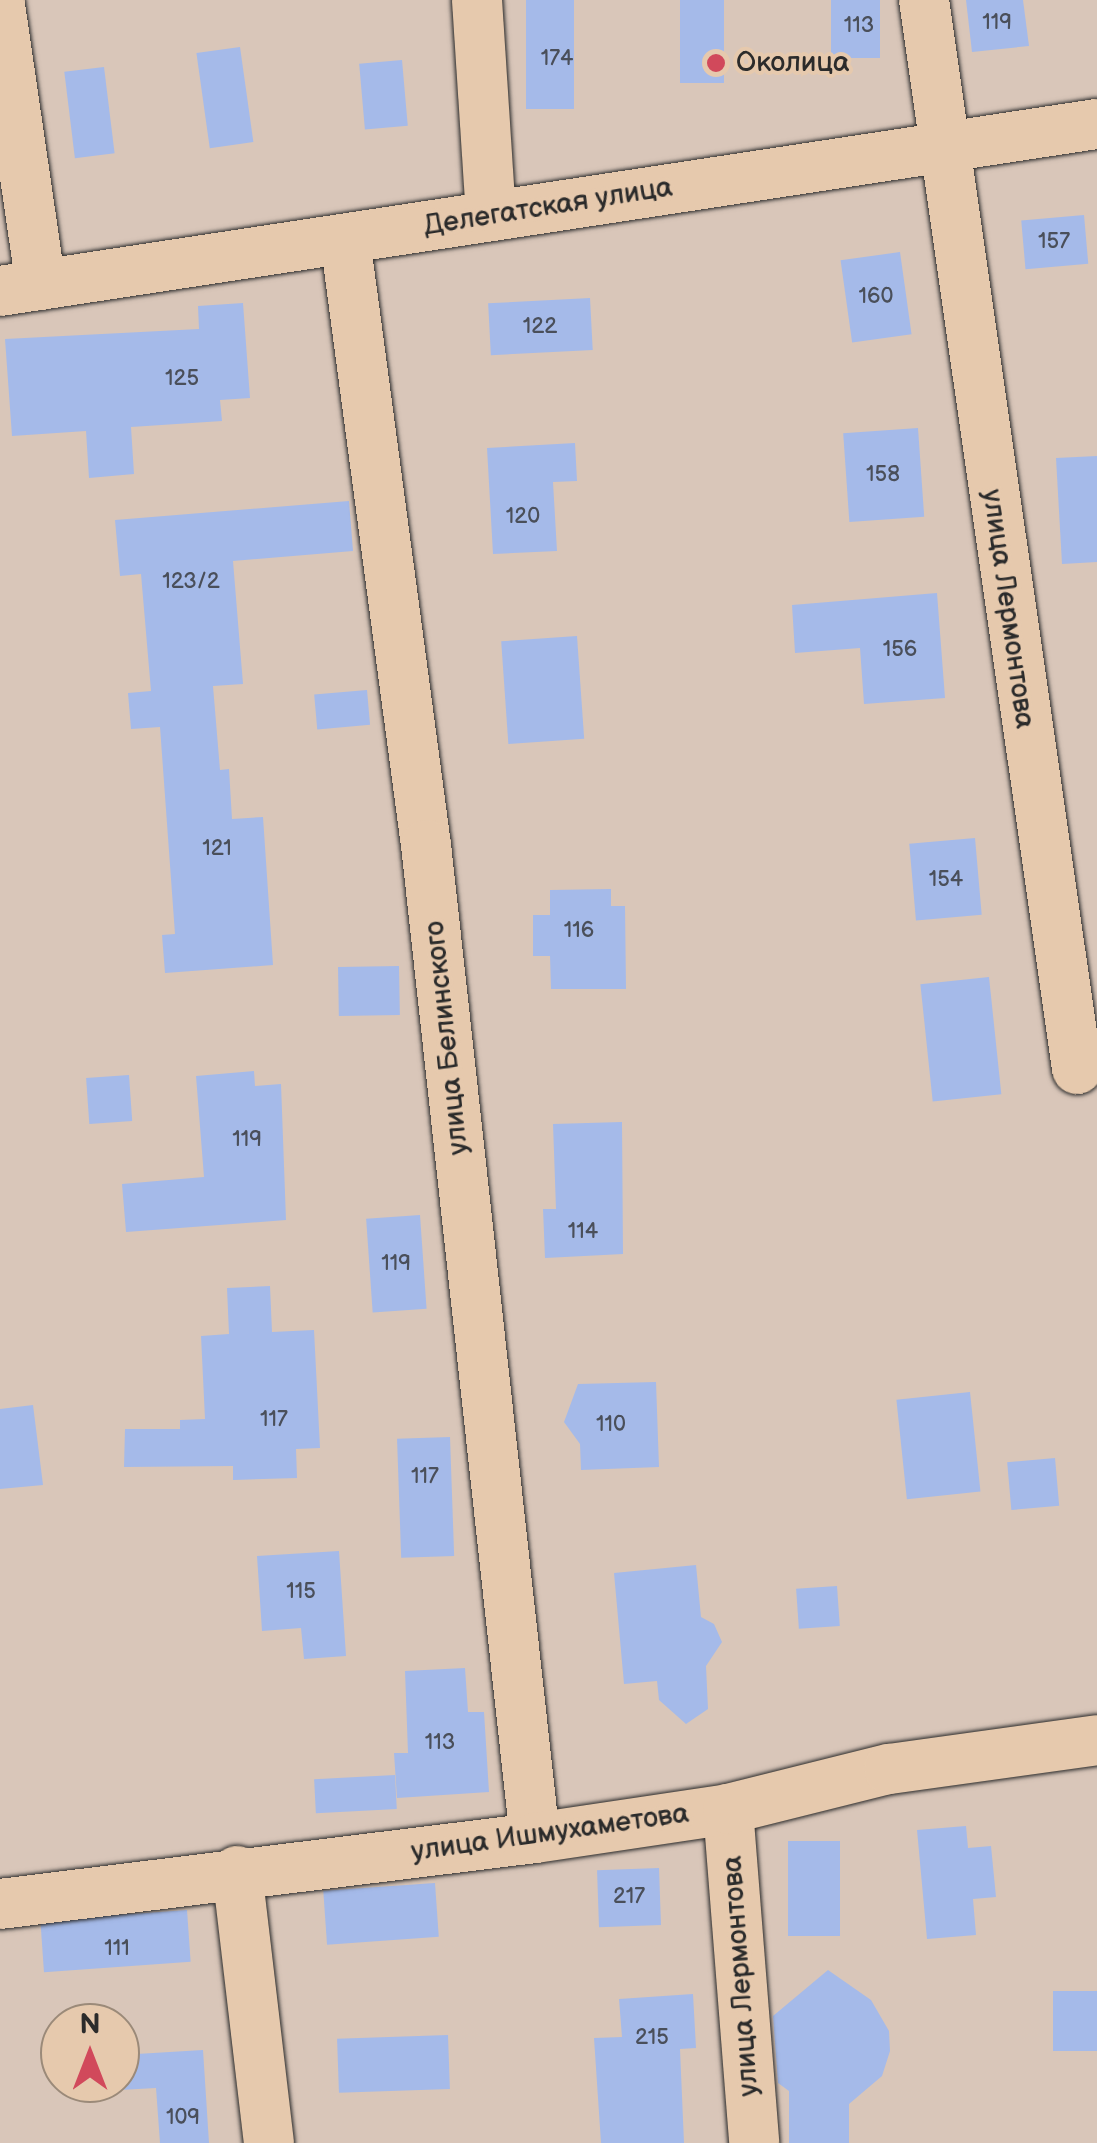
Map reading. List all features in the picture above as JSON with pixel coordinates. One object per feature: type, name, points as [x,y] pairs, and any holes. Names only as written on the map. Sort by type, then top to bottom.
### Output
[{"type":"street","points":[[477,0],[491,215]]},
{"type":"street","name":"улица Лермонтова","points":[[924,0],[940,148],[1077,1069]]},
{"type":"street","points":[[0,4],[21,288]]},
{"type":"street","name":"Делегатская улица","points":[[21,288],[1097,124]]},
{"type":"street","name":"улица Белинского","points":[[345,240],[426,845],[534,1838]]},
{"type":"street","name":"улица Ишмухаметова","points":[[0,1904],[534,1838],[728,1808],[889,1769],[1097,1740]]},
{"type":"street","name":"улица Лермонтова","points":[[728,1808],[754,2143]]},
{"type":"street","points":[[238,1872],[269,2143]]},
{"type":"building","points":[[526,0],[574,0],[574,109],[526,109]]},
{"type":"building","points":[[680,0],[724,0],[724,83],[680,83]]},
{"type":"building","points":[[831,0],[880,0],[880,58],[831,58]]},
{"type":"building","points":[[966,0],[1023,0],[1029,46],[972,52]]},
{"type":"building","points":[[240,47],[253,142],[210,148],[196,53]]},
{"type":"building","points":[[402,60],[408,126],[365,129],[359,64]]},
{"type":"building","points":[[104,67],[115,153],[75,158],[64,72]]},
{"type":"building","points":[[1084,215],[1088,264],[1026,269],[1021,220]]},
{"type":"building","points":[[900,252],[912,334],[852,343],[841,260]]},
{"type":"building","points":[[590,298],[593,350],[491,355],[488,303]]},
{"type":"building","points":[[243,303],[250,398],[220,400],[222,421],[131,427],[134,474],[89,478],[86,431],[12,436],[5,339],[199,329],[198,306]]},
{"type":"building","points":[[918,428],[924,517],[849,522],[843,433]]},
{"type":"building","points":[[575,443],[577,481],[553,482],[557,551],[493,554],[487,448]]},
{"type":"building","points":[[1097,456],[1097,562],[1062,564],[1056,458]]},
{"type":"building","points":[[349,501],[353,551],[233,561],[243,684],[213,686],[220,770],[229,769],[232,819],[263,817],[273,965],[165,973],[162,935],[175,934],[160,727],[131,729],[128,693],[151,691],[141,574],[120,576],[115,520]]},
{"type":"building","points":[[937,593],[945,698],[864,704],[860,648],[795,653],[792,605]]},
{"type":"building","points":[[577,636],[584,739],[508,744],[501,641]]},
{"type":"building","points":[[367,690],[370,725],[317,729],[314,695]]},
{"type":"building","points":[[975,838],[982,915],[916,920],[909,844]]},
{"type":"building","points":[[611,889],[611,906],[625,906],[626,989],[551,989],[550,956],[533,956],[533,915],[550,915],[550,890]]},
{"type":"building","points":[[399,966],[400,1015],[339,1016],[338,967]]},
{"type":"building","points":[[989,977],[1001,1094],[933,1102],[920,984]]},
{"type":"building","points":[[254,1071],[255,1086],[281,1084],[286,1220],[126,1232],[122,1184],[204,1177],[196,1076]]},
{"type":"building","points":[[129,1075],[132,1121],[89,1124],[86,1078]]},
{"type":"building","points":[[622,1122],[623,1254],[545,1258],[543,1209],[556,1209],[553,1124]]},
{"type":"building","points":[[420,1215],[427,1309],[373,1313],[366,1219]]},
{"type":"building","points":[[270,1286],[272,1332],[314,1330],[320,1448],[296,1449],[297,1478],[233,1480],[233,1466],[124,1467],[125,1429],[180,1429],[180,1420],[205,1419],[201,1336],[229,1334],[227,1288]]},
{"type":"building","points":[[656,1382],[659,1467],[581,1470],[580,1444],[564,1422],[578,1384]]},
{"type":"building","points":[[970,1392],[980,1491],[907,1499],[896,1400]]},
{"type":"building","points":[[33,1405],[43,1485],[0,1489],[0,1409]]},
{"type":"building","points":[[450,1437],[454,1556],[401,1558],[397,1439]]},
{"type":"building","points":[[1055,1458],[1059,1506],[1011,1510],[1007,1462]]},
{"type":"building","points":[[339,1551],[346,1656],[304,1659],[301,1628],[262,1631],[257,1556]]},
{"type":"building","points":[[696,1565],[701,1617],[714,1624],[722,1642],[706,1666],[708,1709],[686,1724],[659,1700],[657,1681],[624,1684],[614,1573]]},
{"type":"building","points":[[837,1586],[840,1626],[799,1629],[796,1589]]},
{"type":"building","points":[[465,1668],[468,1712],[484,1712],[489,1792],[397,1798],[394,1753],[408,1753],[405,1671]]},
{"type":"building","points":[[395,1775],[397,1809],[316,1813],[314,1779]]},
{"type":"building","points":[[966,1826],[968,1848],[991,1846],[996,1897],[973,1899],[976,1935],[927,1939],[917,1830]]},
{"type":"building","points":[[788,1841],[840,1841],[840,1936],[788,1936]]},
{"type":"building","points":[[659,1868],[661,1925],[599,1927],[597,1870]]},
{"type":"building","points":[[435,1883],[439,1937],[327,1945],[323,1891]]},
{"type":"building","points":[[187,1910],[191,1962],[44,1972],[40,1920]]},
{"type":"building","points":[[828,1970],[871,2000],[889,2031],[890,2051],[882,2076],[849,2104],[849,2143],[789,2143],[789,2091],[778,2083],[773,2016]]},
{"type":"building","points":[[1053,1991],[1097,1991],[1097,2051],[1053,2051]]},
{"type":"building","points":[[693,1994],[696,2048],[680,2049],[684,2143],[601,2143],[594,2038],[622,2037],[619,1999]]},
{"type":"building","points":[[448,2035],[450,2089],[339,2093],[337,2039]]},
{"type":"building","points":[[203,2050],[209,2143],[160,2143],[156,2088],[140,2089],[140,2054]]},
{"type":"place","name":"Околица","points":[[716,63]]}]
